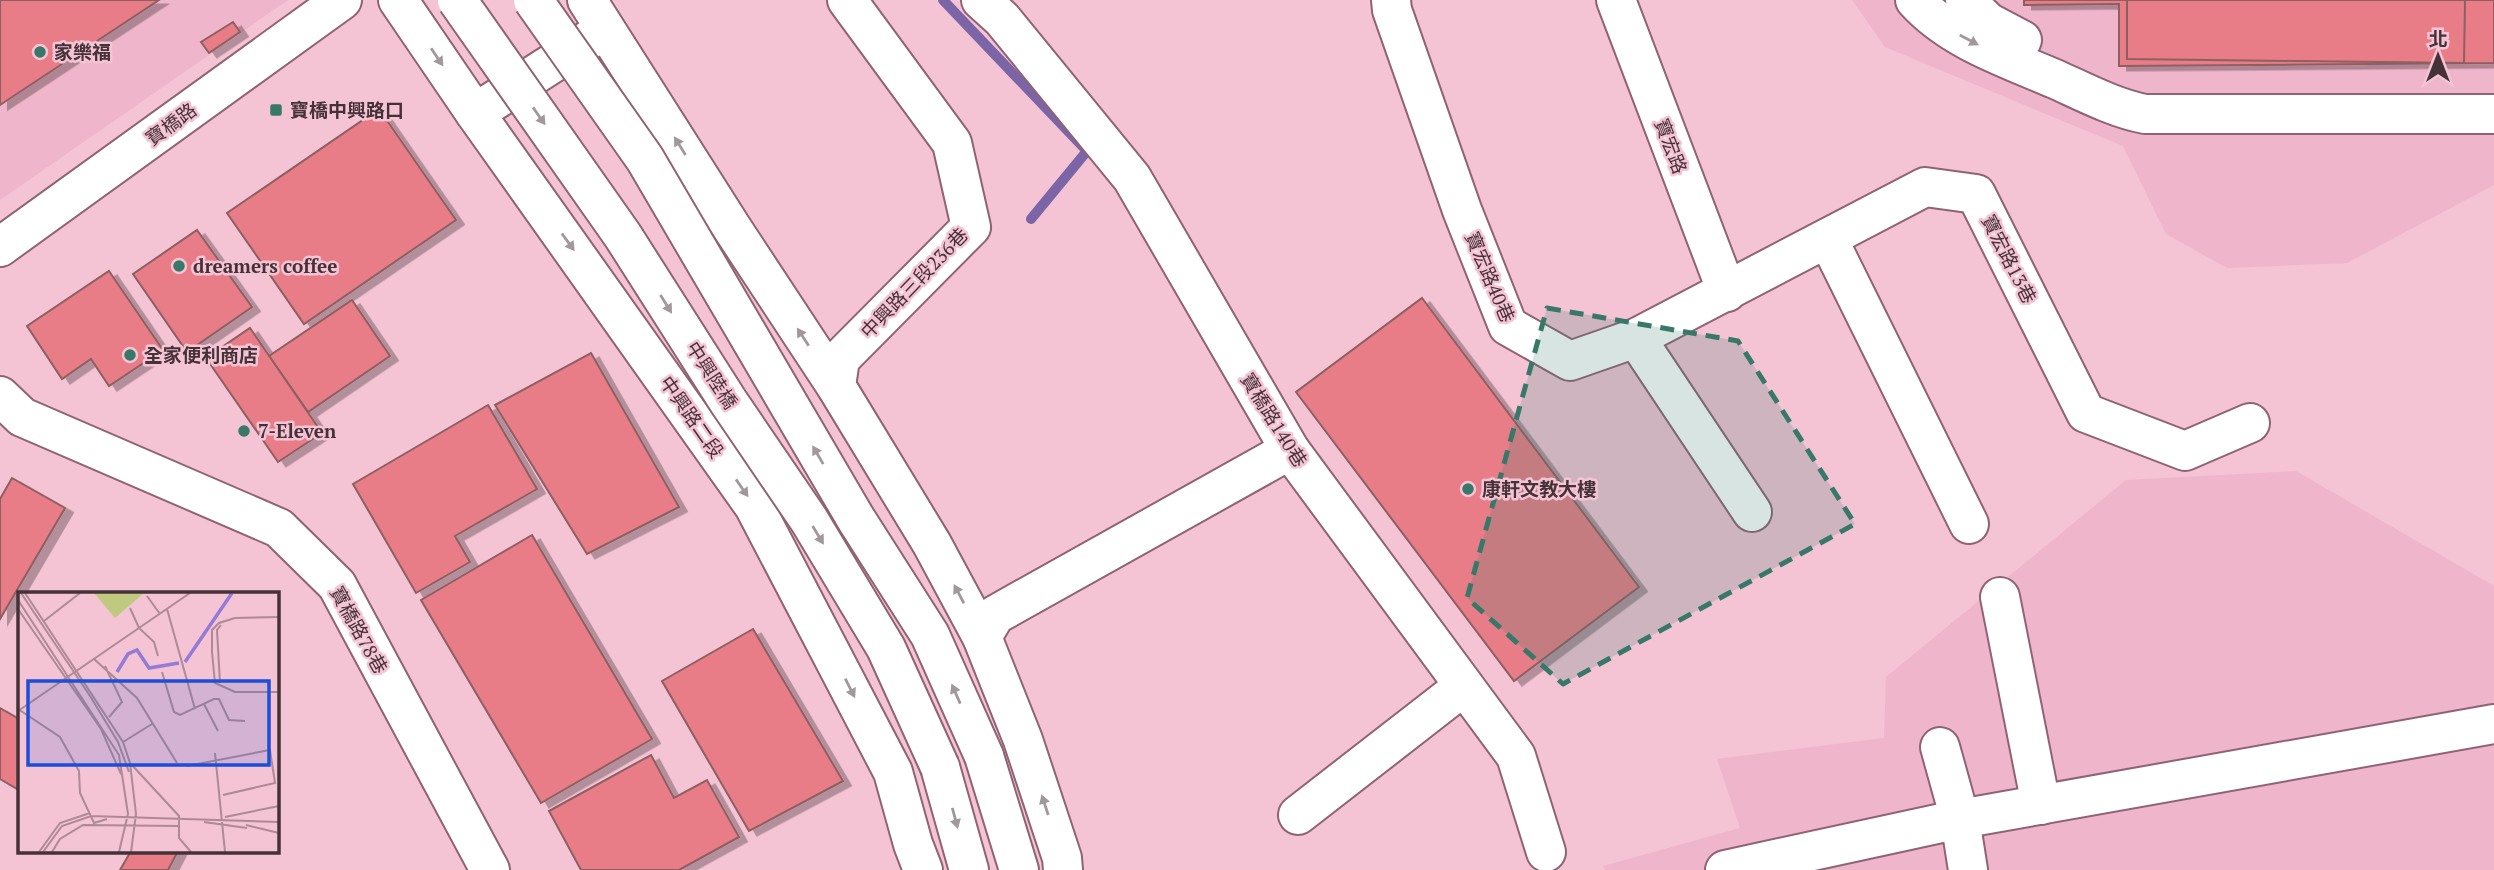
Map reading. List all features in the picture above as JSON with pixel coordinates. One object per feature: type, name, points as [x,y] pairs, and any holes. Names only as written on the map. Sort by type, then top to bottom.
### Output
[{"type":"street","name":"寶橋路","points":[[0,247],[342,0]]},
{"type":"street","name":"中興路二段","points":[[398,0],[754,506],[893,772],[923,870]]},
{"type":"street","name":"中興陸橋","points":[[457,0],[624,236],[728,401],[809,520],[886,648],[940,767],[969,870]]},
{"type":"street","points":[[533,0],[645,159],[856,519],[930,635],[984,757],[1019,870]]},
{"type":"street","name":"中興路三段236巷","points":[[835,386],[840,359],[971,227],[952,143],[847,0]]},
{"type":"street","name":"寶橋路140巷","points":[[981,0],[1002,19],[1132,178],[1290,450],[1516,757],[1546,852]]},
{"type":"street","name":"寶宏路40巷","points":[[1391,0],[1392,10],[1458,198],[1508,327],[1570,361],[1636,338],[1727,292]]},
{"type":"street","name":"寶宏路","points":[[1616,0],[1727,292]]},
{"type":"street","points":[[1915,0],[1942,25],[1978,45],[2106,102],[2145,114],[2494,114]]},
{"type":"street","points":[[1965,0],[1976,13],[2003,31],[2096,75],[2137,88],[2205,92],[2494,93]]},
{"type":"street","points":[[475,113],[596,14],[835,386],[932,544],[982,638],[1023,740],[1065,866]]},
{"type":"street","name":"寶宏路13巷","points":[[1727,292],[1925,187],[1976,194],[2086,413],[2185,452],[2249,423]]},
{"type":"street","points":[[1828,239],[1969,524]]},
{"type":"street","points":[[1636,338],[1752,512]]},
{"type":"street","name":"寶橋路78巷","points":[[0,396],[22,417],[279,528],[337,585],[490,870]]},
{"type":"street","points":[[982,638],[995,615],[1290,450]]},
{"type":"street","points":[[2000,597],[2041,805]]},
{"type":"street","points":[[1298,815],[1464,686]]},
{"type":"street","points":[[1725,870],[1960,819],[2494,724]]},
{"type":"street","points":[[1940,747],[1960,819],[1969,870]]},
{"type":"highlighted area","points":[[1547,308],[1738,341],[1855,524],[1563,684],[1467,598]]},
{"type":"shaded area","points":[[0,0],[288,0],[0,200]]},
{"type":"shaded area","points":[[1852,0],[2494,0],[2494,185],[2347,263],[2227,268],[2166,234],[2123,146],[1885,47]]},
{"type":"shaded area","points":[[2296,471],[2494,586],[2494,870],[1605,870],[1603,866],[1740,828],[1717,759],[1884,738],[1886,677],[2126,480]]},
{"type":"building","name":"家樂福","points":[[0,0],[159,0],[0,105]]},
{"type":"building","points":[[2024,0],[2494,0],[2494,63],[2119,66],[2119,4],[2024,5]]},
{"type":"building","points":[[2127,0],[2465,0],[2464,63],[2127,59]]},
{"type":"building","points":[[233,22],[240,32],[209,53],[201,42]]},
{"type":"building","points":[[379,109],[456,220],[304,324],[227,213]]},
{"type":"building","points":[[197,230],[252,307],[187,352],[133,274]]},
{"type":"building","points":[[109,271],[163,350],[109,386],[91,359],[62,379],[27,326]]},
{"type":"building","name":"康軒文教大樓","points":[[1422,298],[1639,587],[1514,681],[1296,392]]},
{"type":"building","points":[[352,300],[390,356],[308,412],[269,356]]},
{"type":"building","points":[[250,328],[322,433],[278,462],[206,358]]},
{"type":"building","points":[[591,353],[679,507],[587,554],[495,405]]},
{"type":"building","points":[[488,405],[537,489],[455,536],[470,562],[416,593],[353,484]]},
{"type":"building","points":[[12,478],[65,508],[0,619],[0,499]]},
{"type":"building","points":[[532,535],[652,739],[541,803],[421,600]]},
{"type":"building","points":[[753,629],[843,781],[749,831],[662,681]]},
{"type":"building","points":[[0,708],[18,718],[18,789],[0,779]]},
{"type":"building","points":[[651,755],[674,798],[707,780],[739,837],[679,870],[581,870],[549,811]]},
{"type":"building","points":[[130,852],[177,852],[168,870],[120,870]]},
{"type":"waterway","points":[[943,0],[1087,151],[1031,219]]},
{"type":"place","name":"家樂福","points":[[40,52]]},
{"type":"place","name":"寶橋中興路口","points":[[276,110]]},
{"type":"place","name":"dreamers coffee","points":[[179,266]]},
{"type":"place","name":"全家便利商店","points":[[130,355]]},
{"type":"place","name":"7-Eleven","points":[[244,431]]},
{"type":"place","name":"康軒文教大樓","points":[[1468,489]]}]
